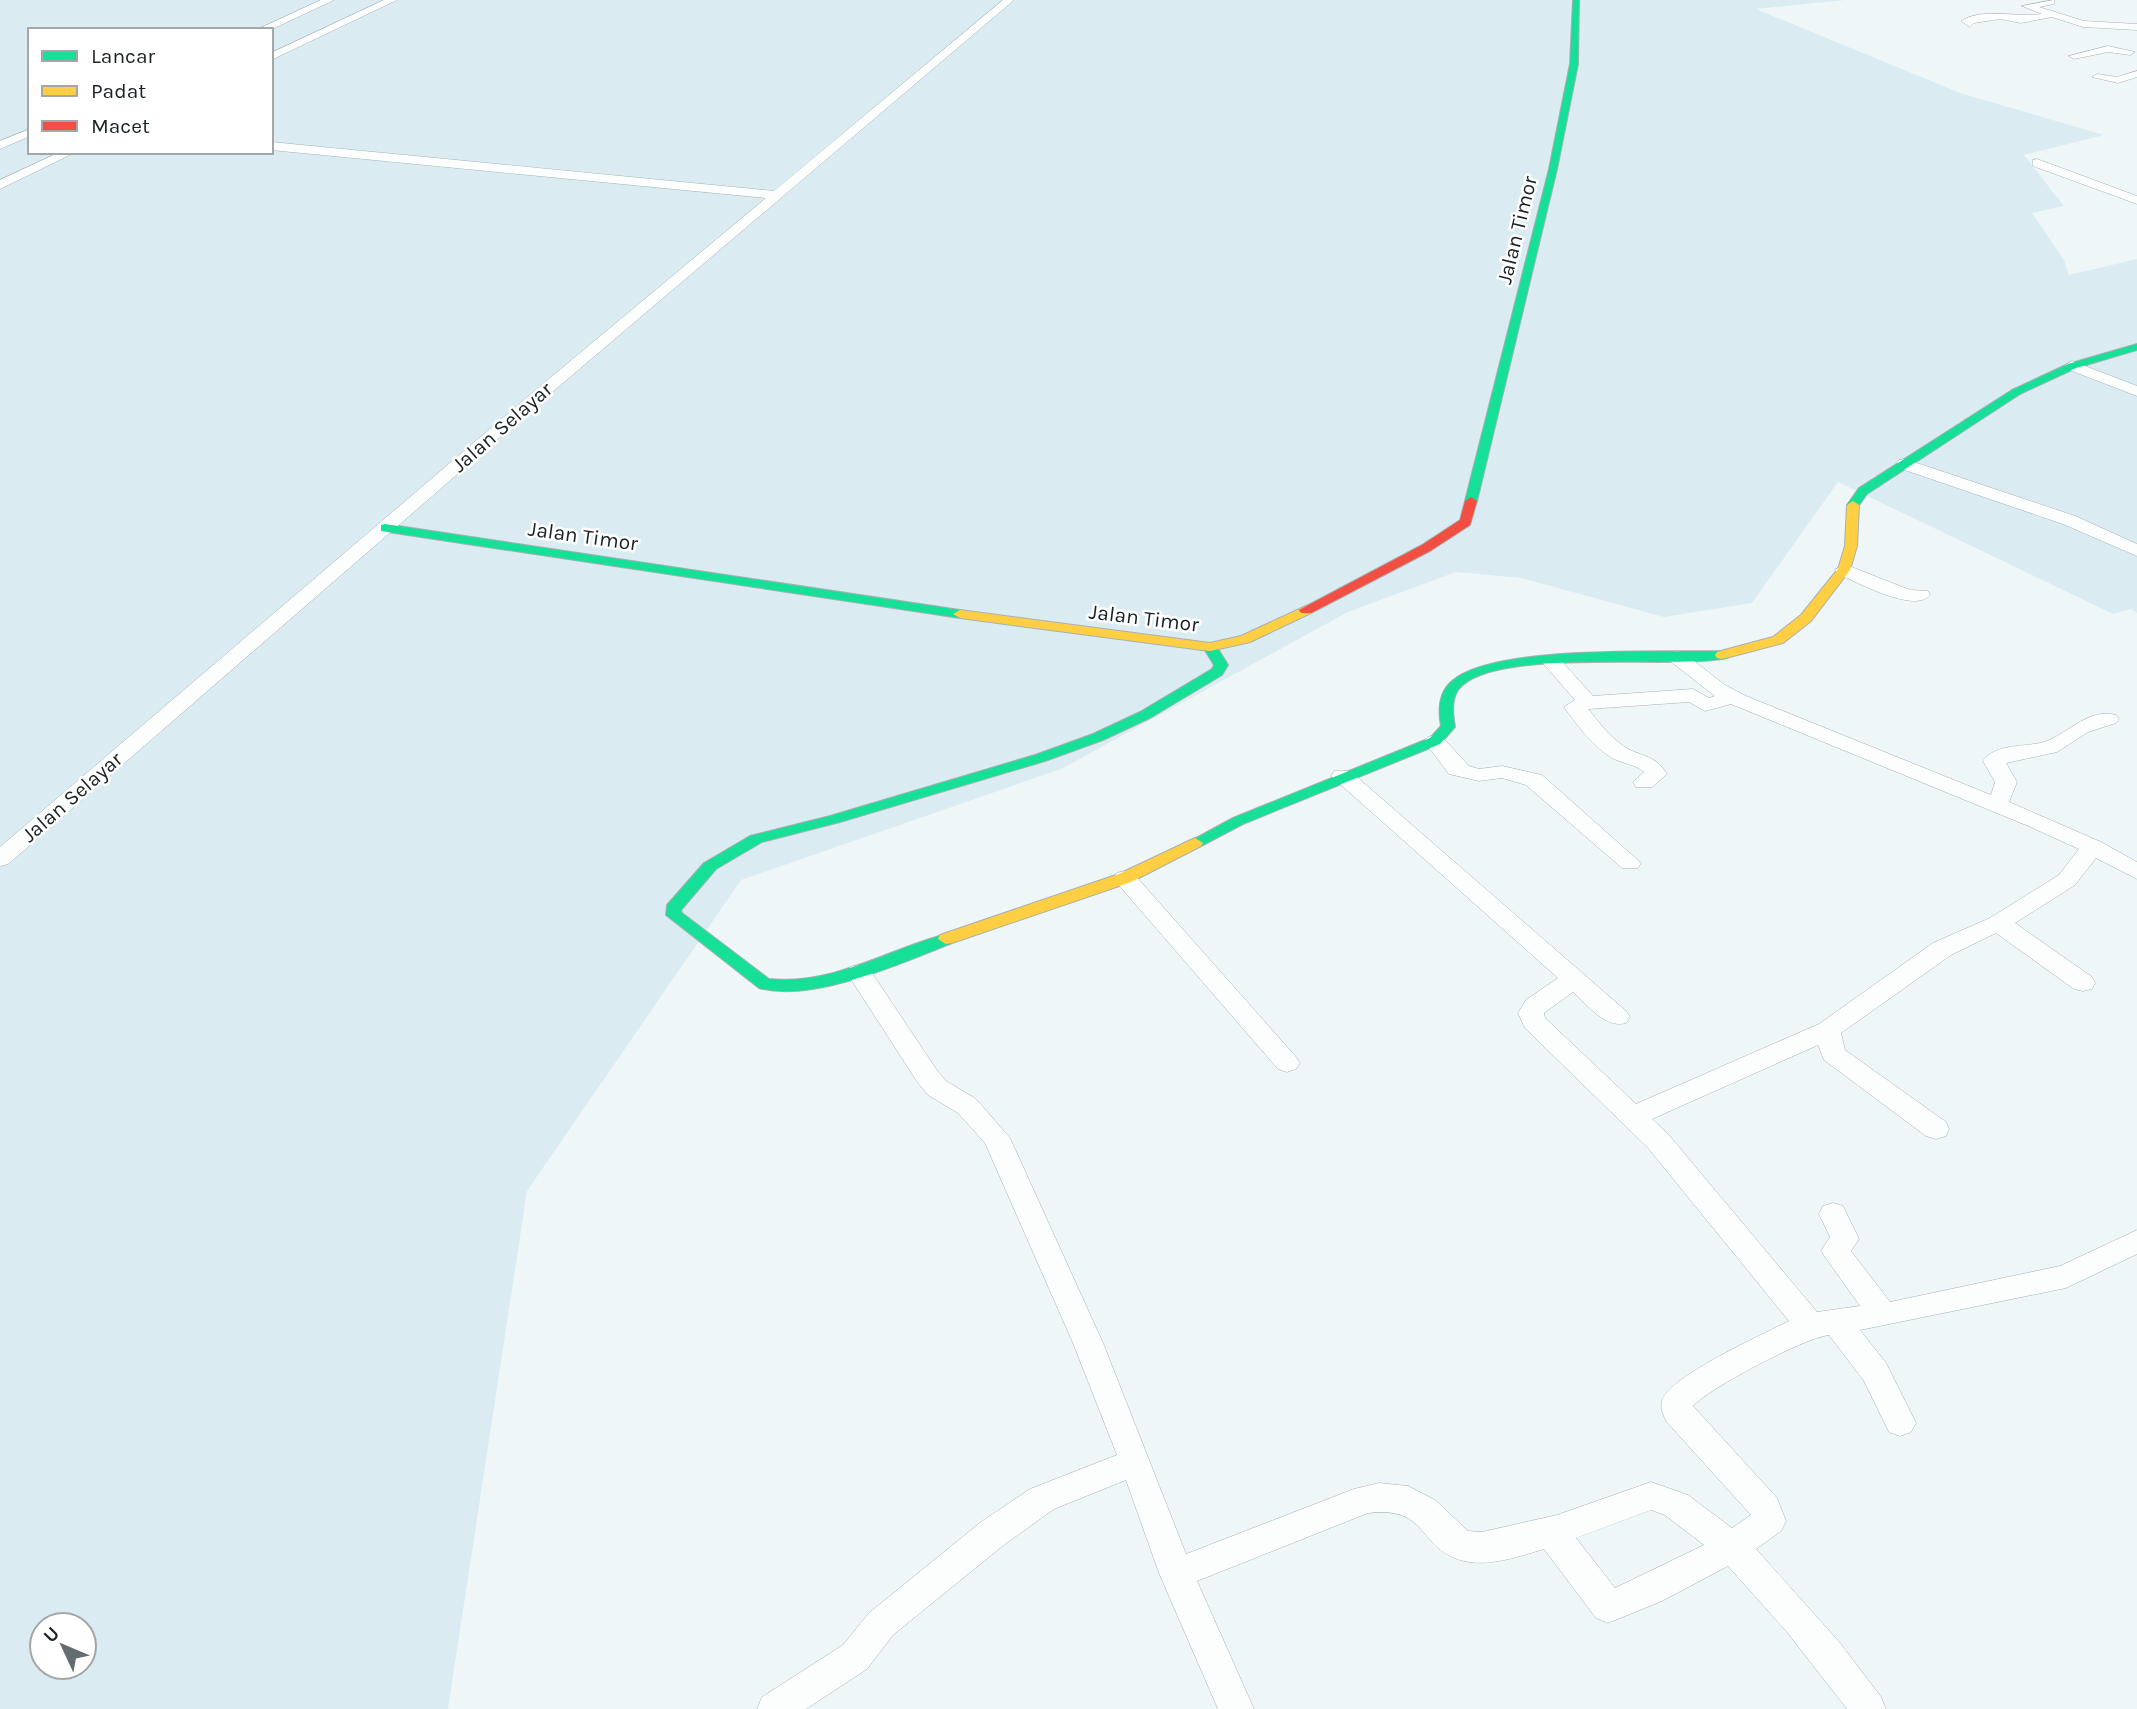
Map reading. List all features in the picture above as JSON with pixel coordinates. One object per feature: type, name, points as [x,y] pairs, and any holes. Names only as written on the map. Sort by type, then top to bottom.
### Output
[{"type":"street","points":[[265,28],[328,0]]},
{"type":"street","points":[[273,56],[392,0]]},
{"type":"street","name":"Jalan Selayar","points":[[0,859],[385,528],[1009,0]]},
{"type":"street","name":"Jalan Timor","points":[[385,528],[1073,631],[1210,647],[1245,639],[1426,548],[1466,523],[1553,169],[1574,64],[1576,0]]},
{"type":"street","points":[[2051,2],[2027,6],[2093,25],[2137,27]]},
{"type":"street","points":[[1970,24],[1966,22],[2000,16],[2021,20],[2051,15]]},
{"type":"street","points":[[2074,56],[2108,49],[2135,54]]},
{"type":"street","points":[[2116,62],[2135,54]]},
{"type":"street","points":[[2097,77],[2118,80],[2137,74]]},
{"type":"street","points":[[10,127],[28,131]]},
{"type":"street","points":[[0,145],[28,132]]},
{"type":"street","points":[[273,146],[778,195]]},
{"type":"street","points":[[0,184],[66,154]]},
{"type":"street","points":[[2037,163],[2137,200]]},
{"type":"street","points":[[2107,189],[2126,184]]},
{"type":"street","points":[[1210,647],[1222,665],[1217,671],[1145,715],[1098,737],[1040,758],[835,819],[756,839],[709,866],[673,909],[679,920],[765,984],[787,986],[859,972],[1125,877],[1238,821],[1342,776],[1435,741],[1448,727],[1446,704],[1450,692],[1460,681],[1472,674],[1504,664],[1737,653],[1778,640],[1806,618],[1844,570],[1851,546],[1853,505],[1863,491],[2016,392],[2072,366],[2137,347]]},
{"type":"street","points":[[2072,366],[2133,389],[2127,395],[2137,408]]},
{"type":"street","points":[[1905,464],[2069,520],[2137,551]]},
{"type":"street","points":[[1844,570],[1908,596],[1921,595]]},
{"type":"street","points":[[1677,657],[1732,697],[2132,865]]},
{"type":"street","points":[[1551,661],[1588,702]]},
{"type":"street","points":[[1644,782],[1656,774],[1651,765],[1641,758],[1623,754],[1605,740],[1574,707],[1588,702],[1636,701],[1693,695],[1705,705],[1732,697]]},
{"type":"street","points":[[1996,806],[2006,782],[1994,761],[2002,755],[2050,748],[2081,728],[2109,719]]},
{"type":"street","points":[[1435,741],[1457,769],[1462,771],[1479,775],[1502,772],[1534,780],[1630,863]]},
{"type":"street","points":[[1342,776],[1618,1017]]},
{"type":"street","points":[[1633,1117],[1828,1030],[1941,949],[1998,923],[2067,880],[2093,847]]},
{"type":"street","points":[[1125,877],[1287,1063]]},
{"type":"street","points":[[1998,923],[2082,983]]},
{"type":"street","points":[[859,972],[927,1076],[937,1088],[967,1106],[996,1138],[1088,1343],[1136,1462],[1176,1573],[1236,1709]]},
{"type":"street","points":[[1574,979],[1535,1006],[1532,1017],[1658,1141],[1823,1323],[1875,1372],[1900,1423]]},
{"type":"street","points":[[1828,1030],[1833,1054],[1936,1129]]},
{"type":"street","points":[[1833,1214],[1845,1239],[1835,1251],[1883,1315]]},
{"type":"street","points":[[1551,1532],[1608,1607],[1659,1588],[1731,1548],[1769,1521],[1769,1514],[1678,1412],[1677,1402],[1686,1392],[1741,1360],[1823,1323],[1883,1315],[2066,1276],[2137,1241]]},
{"type":"street","points":[[775,1709],[855,1657],[881,1625],[993,1533],[1031,1506],[1042,1499],[1136,1462]]},
{"type":"street","points":[[1176,1573],[1249,1547],[1366,1499],[1395,1495],[1406,1498],[1419,1506],[1451,1539],[1462,1546],[1490,1548],[1551,1532],[1651,1496],[1670,1499],[1731,1548],[1797,1616],[1836,1662],[1868,1709]]},
{"type":"shaded area","points":[[0,0],[1845,0],[1756,9],[1960,93],[2104,135],[2024,155],[2064,206],[2032,213],[2064,260],[2069,275],[2137,259],[2137,613],[2131,609],[2113,614],[1838,482],[1752,603],[1664,617],[1521,578],[1456,572],[1348,612],[1061,769],[741,880],[527,1191],[448,1709],[0,1709]]},
{"type":"traffic: fast","points":[[1471,501],[1553,169],[1574,64],[1576,0]]},
{"type":"traffic: fast","points":[[1853,505],[1863,491],[2016,392],[2072,366],[2137,347]]},
{"type":"traffic: fast","points":[[385,528],[960,614]]},
{"type":"traffic: fast","points":[[946,939],[859,973],[787,986],[765,984],[674,915],[673,909],[710,866],[756,839],[835,819],[1040,758],[1098,737],[1145,715],[1217,672],[1221,665],[1210,647]]},
{"type":"traffic: fast","points":[[1195,843],[1238,821],[1435,741],[1448,727],[1446,709],[1453,688],[1478,672],[1543,660],[1722,655]]},
{"type":"traffic: slow","points":[[1722,655],[1778,640],[1806,618],[1844,570],[1851,546],[1853,505]]},
{"type":"traffic: slow","points":[[960,614],[1210,647],[1245,639],[1306,610]]},
{"type":"traffic: slow","points":[[946,939],[1125,878],[1195,843]]},
{"type":"traffic: jam","points":[[1306,610],[1426,548],[1466,522],[1471,501]]}]
